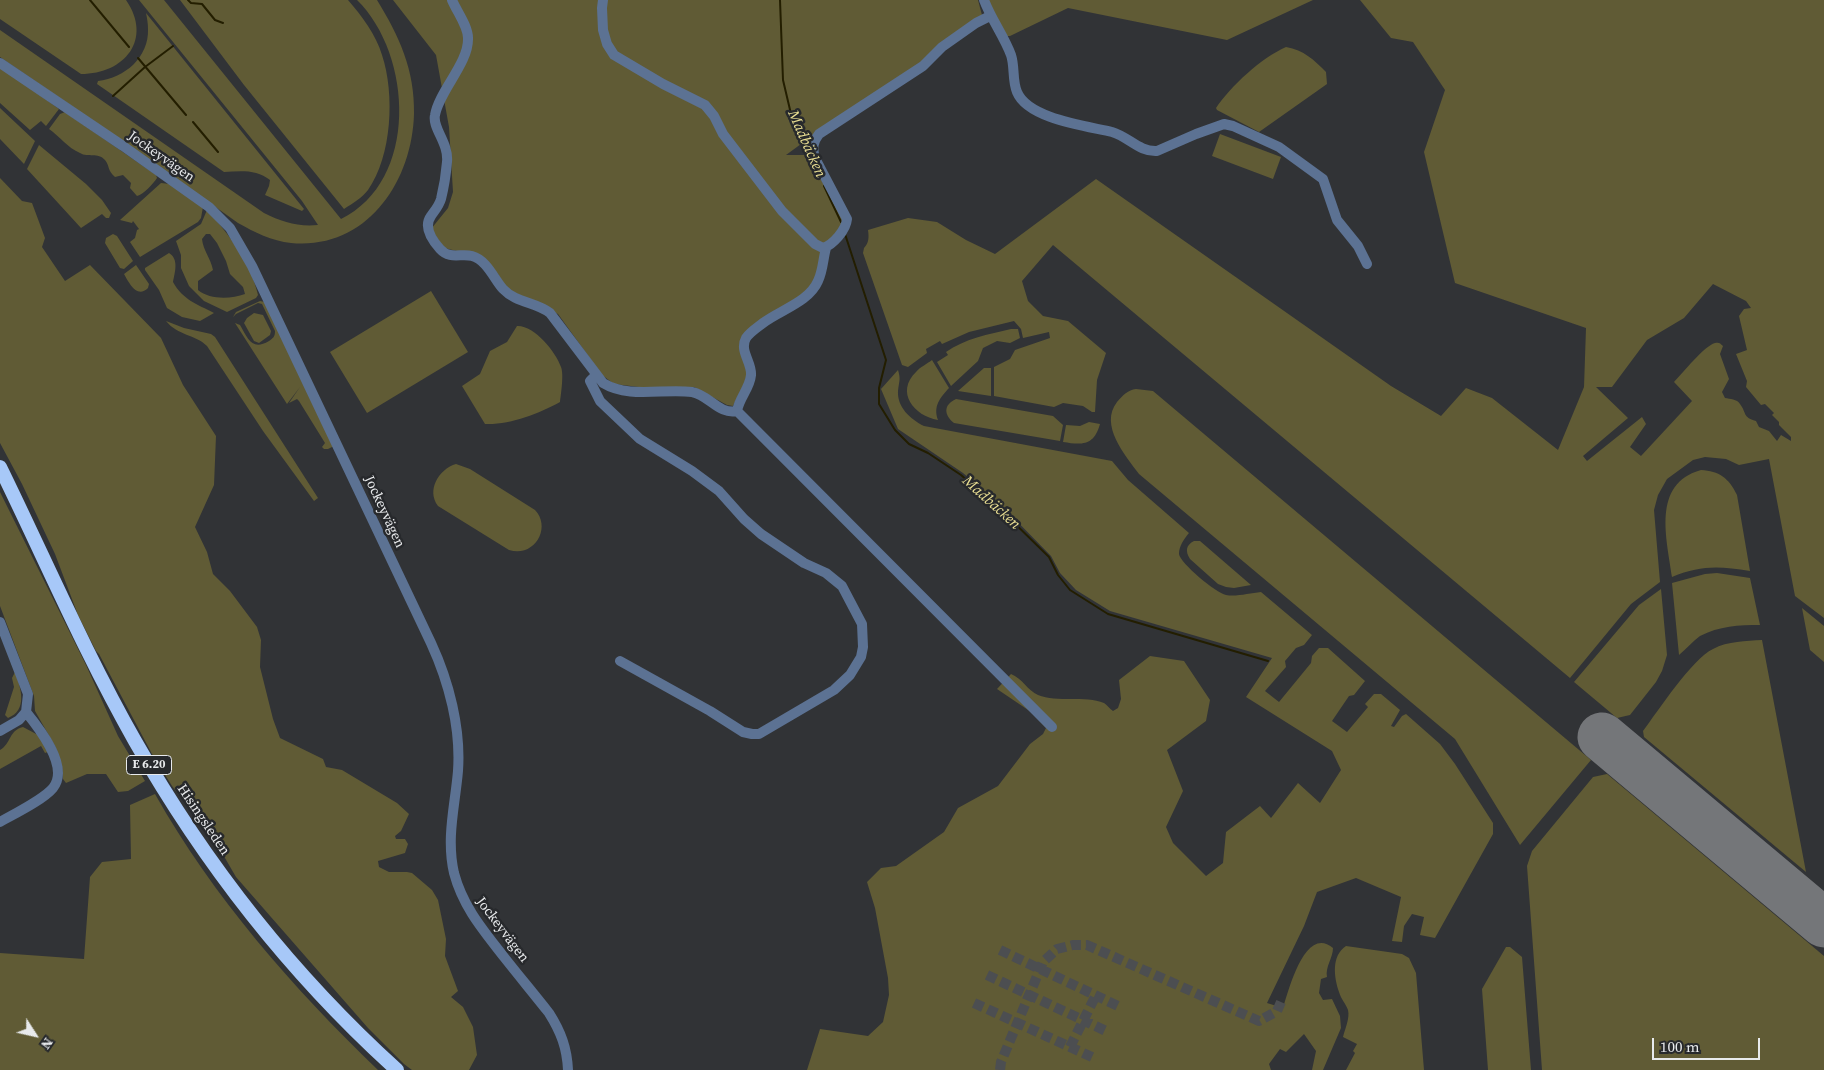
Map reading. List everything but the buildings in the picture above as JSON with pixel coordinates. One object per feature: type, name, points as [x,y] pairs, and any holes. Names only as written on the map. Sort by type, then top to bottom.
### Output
[{"type":"highway","name":"Hisingsleden","points":[[0,467],[122,717],[176,811],[227,884],[291,963],[353,1028],[397,1070]]},
{"type":"street","points":[[452,0],[468,38],[465,54],[434,115],[436,127],[445,145],[447,161],[440,201],[430,218],[428,226],[430,235],[441,251],[454,256],[472,256],[487,267],[504,290],[524,302],[540,307],[550,313],[604,383],[617,390],[692,392],[726,412],[737,411]]},
{"type":"street","points":[[603,0],[603,30],[607,44],[614,55],[662,84],[705,105],[714,116],[723,134],[782,211],[815,244],[826,248]]},
{"type":"street","points":[[984,0],[990,16],[1011,56],[1013,82],[1019,98],[1028,105],[1061,121],[1117,134],[1150,151],[1157,151],[1224,124],[1233,126],[1279,147],[1323,179],[1337,220],[1358,246],[1367,264]]},
{"type":"street","points":[[737,411],[751,375],[750,366],[744,352],[745,340],[749,334],[772,316],[811,292],[817,284],[826,248],[846,226],[847,219],[815,158],[813,150],[814,140],[820,134],[923,66],[942,47],[976,23],[990,16]]},
{"type":"street","name":"Jockeyvägen","points":[[0,63],[209,207],[226,222],[239,241],[426,634],[446,680],[459,751],[458,774],[451,821],[451,854],[454,872],[464,900],[477,922],[549,1013],[559,1029],[566,1049],[568,1070]]},
{"type":"street","points":[[596,375],[590,381],[600,401],[640,439],[692,471],[719,491],[751,526],[793,557],[834,578],[847,594],[862,624],[864,635],[861,657],[844,682],[834,690],[759,734],[744,732],[620,661]]},
{"type":"street","points":[[737,411],[1052,727]]},
{"type":"street","points":[[0,622],[28,694],[26,712],[19,720],[0,731]]},
{"type":"street","points":[[0,822],[48,794],[57,781],[57,770],[48,742],[26,712]]},
{"type":"shaded area","points":[[0,0],[126,0],[134,14],[137,28],[135,41],[130,52],[122,61],[110,68],[81,74],[0,19]]},
{"type":"shaded area","points":[[139,0],[164,0],[341,219],[366,201],[384,176],[395,148],[399,116],[397,83],[389,52],[376,24],[357,0],[377,0],[399,40],[409,68],[414,98],[411,140],[404,164],[394,187],[380,207],[362,223],[342,236],[318,242],[291,243],[263,236],[238,223],[0,57],[0,30],[264,213],[290,223],[318,225],[302,201]]},
{"type":"shaded area","points":[[180,0],[348,0],[376,40],[382,55],[389,88],[389,124],[382,160],[376,176],[363,196],[344,209],[244,85]]},
{"type":"shaded area","points":[[393,0],[978,0],[982,15],[922,63],[786,155],[807,155],[844,220],[811,288],[741,339],[748,376],[733,406],[727,405],[694,387],[639,387],[614,384],[602,375],[558,314],[507,289],[498,274],[483,257],[444,248],[431,229],[448,208],[453,192],[449,127],[436,55]]},
{"type":"shaded area","points":[[987,0],[1313,0],[1227,40],[1068,8],[1010,36],[1003,36]]},
{"type":"shaded area","points":[[1360,0],[1824,0],[1824,618],[1795,596],[1769,459],[1739,465],[1726,459],[1705,457],[1693,460],[1667,479],[1658,495],[1654,510],[1660,582],[1631,604],[1570,678],[1053,245],[1022,281],[1028,301],[1043,316],[1068,321],[1106,353],[1097,380],[1095,412],[1083,406],[1063,403],[1054,407],[994,396],[994,367],[1010,359],[1015,350],[1050,338],[1049,332],[1023,338],[1021,329],[1014,321],[969,332],[942,344],[940,341],[926,349],[927,353],[908,367],[902,365],[863,253],[868,240],[868,230],[908,218],[937,222],[966,240],[995,254],[1096,179],[1391,386],[1441,416],[1466,388],[1492,398],[1558,450],[1584,387],[1586,328],[1455,283],[1424,152],[1445,90],[1413,42],[1391,38]],"holes":[[[1713,284],[1746,301],[1751,308],[1744,309],[1739,316],[1747,350],[1736,354],[1747,381],[1746,387],[1761,405],[1765,404],[1774,413],[1772,415],[1791,437],[1791,441],[1781,435],[1777,441],[1769,431],[1759,427],[1756,421],[1747,416],[1739,402],[1725,398],[1722,392],[1729,379],[1720,354],[1723,346],[1716,343],[1710,345],[1700,354],[1674,382],[1692,401],[1641,456],[1630,447],[1646,424],[1642,417],[1587,461],[1583,456],[1628,418],[1596,387],[1612,387],[1647,340],[1684,318]]]},
{"type":"shaded area","points":[[146,13],[304,209],[302,211],[265,195],[270,180],[265,176],[254,172],[224,172],[97,84],[98,81],[117,76],[126,71],[140,57],[147,39]]},
{"type":"shaded area","points":[[1286,47],[1303,53],[1317,63],[1326,72],[1327,84],[1259,132],[1217,110],[1216,108],[1222,100],[1247,73]]},
{"type":"shaded area","points":[[0,66],[59,109],[46,126],[41,121],[30,130],[0,103]]},
{"type":"shaded area","points":[[0,108],[35,141],[24,164],[0,139]]},
{"type":"shaded area","points":[[65,112],[156,175],[157,178],[151,186],[137,196],[130,188],[131,183],[123,175],[115,177],[107,162],[102,158],[76,151],[49,129],[60,114]]},
{"type":"shaded area","points":[[1220,134],[1281,157],[1273,179],[1212,156]]},
{"type":"shaded area","points":[[39,145],[86,184],[102,200],[111,213],[109,218],[102,214],[81,228],[27,169]]},
{"type":"shaded area","points":[[0,178],[22,201],[32,203],[45,238],[42,247],[65,281],[90,265],[161,338],[183,385],[216,436],[214,485],[195,527],[207,552],[213,574],[230,591],[257,627],[261,640],[260,667],[273,719],[280,738],[323,759],[326,767],[342,770],[397,803],[409,814],[401,831],[395,836],[396,839],[405,839],[408,844],[405,853],[378,861],[379,867],[389,872],[412,873],[432,890],[438,900],[446,939],[445,956],[458,991],[451,997],[463,1007],[473,1027],[477,1055],[469,1070],[412,1070],[368,1028],[236,877],[218,846],[172,786],[152,754],[96,651],[78,615],[55,554],[22,484],[0,443]]},
{"type":"shaded area","points":[[161,183],[170,184],[203,207],[201,218],[198,222],[140,257],[130,242],[135,238],[139,229],[133,221],[132,223],[120,220]]},
{"type":"shaded area","points":[[207,210],[231,239],[245,260],[255,283],[258,295],[256,298],[227,312],[204,301],[189,286],[181,268],[181,255],[176,241],[201,224]],"holes":[[[206,234],[210,234],[217,243],[230,274],[243,287],[245,294],[221,298],[208,296],[198,290],[198,281],[213,270],[202,239]]]},
{"type":"shaded area","points":[[113,234],[117,236],[133,261],[124,269],[120,268],[105,243],[106,238]]},
{"type":"shaded area","points":[[169,253],[175,262],[173,282],[177,288],[191,301],[214,313],[200,321],[182,317],[167,308],[159,290],[145,268]]},
{"type":"shaded area","points":[[136,265],[149,284],[148,288],[140,292],[128,282],[124,274]]},
{"type":"shaded area","points":[[431,291],[468,352],[367,413],[330,352]]},
{"type":"shaded area","points":[[260,301],[265,302],[334,446],[328,449],[322,447],[325,443],[299,401],[297,399],[289,403],[300,387],[287,404],[235,323],[240,325],[248,339],[254,344],[263,344],[272,339],[275,331],[262,304],[258,303],[233,317],[236,312]]},
{"type":"shaded area","points":[[254,313],[263,315],[271,331],[270,335],[259,343],[254,341],[244,323]]},
{"type":"shaded area","points":[[166,321],[184,328],[211,334],[215,337],[318,498],[314,501],[263,431],[207,346],[197,339],[176,330]]},
{"type":"shaded area","points":[[517,326],[530,330],[544,340],[558,361],[562,374],[560,402],[524,418],[504,423],[485,424],[462,386],[480,374],[490,351],[507,342]]},
{"type":"shaded area","points":[[1011,329],[1018,329],[1020,338],[1010,343],[997,341],[983,348],[978,361],[951,386],[937,362],[948,355],[946,352],[969,340]]},
{"type":"shaded area","points":[[932,360],[949,388],[937,406],[938,420],[921,414],[910,402],[907,395],[907,387],[910,380],[918,370]]},
{"type":"shaded area","points":[[984,368],[991,368],[991,396],[958,391]]},
{"type":"shaded area","points":[[898,370],[900,378],[898,397],[902,407],[909,416],[924,426],[1112,461],[1128,480],[1189,533],[1181,545],[1179,554],[1185,564],[1199,577],[1226,595],[1261,592],[1312,635],[1304,645],[1296,648],[1285,661],[1286,667],[1265,691],[1279,702],[1311,663],[1312,656],[1319,648],[1328,648],[1365,681],[1354,695],[1349,696],[1332,721],[1347,732],[1368,707],[1365,704],[1374,694],[1381,694],[1400,710],[1391,726],[1394,727],[1402,716],[1406,714],[1440,744],[1493,823],[1493,834],[1435,938],[1420,935],[1424,917],[1412,914],[1404,926],[1402,942],[1392,941],[1401,897],[1356,878],[1317,892],[1304,926],[1267,1003],[1283,1008],[1299,963],[1306,952],[1314,945],[1323,943],[1333,948],[1327,977],[1321,979],[1319,993],[1323,1000],[1332,999],[1340,1016],[1341,1028],[1323,1070],[1312,1070],[1316,1051],[1304,1034],[1286,1052],[1280,1049],[1269,1064],[1271,1070],[807,1070],[820,1029],[868,1036],[883,1022],[889,995],[888,978],[875,908],[867,882],[881,868],[896,866],[944,832],[958,808],[998,786],[1030,744],[1043,734],[1046,728],[1031,712],[997,689],[1011,674],[1038,695],[1054,699],[1088,699],[1104,703],[1113,711],[1118,708],[1121,699],[1119,680],[1150,656],[1184,661],[1210,700],[1206,721],[1167,750],[1183,791],[1166,827],[1173,843],[1206,876],[1223,863],[1226,832],[1260,806],[1271,818],[1298,783],[1320,803],[1341,770],[1332,751],[1246,697],[1272,658],[1110,611],[1076,590],[1060,573],[1051,556],[1001,505],[963,473],[898,429],[881,389]]},
{"type":"shaded area","points":[[1130,390],[1153,391],[1591,760],[1520,845],[1455,739],[1139,474],[1121,449],[1112,430],[1111,420],[1112,411],[1117,402]]},
{"type":"shaded area","points":[[956,399],[1053,416],[1063,425],[1060,441],[954,423],[948,417],[946,410],[949,404]]},
{"type":"shaded area","points":[[1089,422],[1100,424],[1091,440],[1076,444],[1063,442],[1066,425],[1080,426]]},
{"type":"shaded area","points":[[456,464],[470,469],[535,510],[540,517],[542,525],[538,540],[533,546],[526,550],[509,550],[438,506],[433,493],[436,481],[444,470]]},
{"type":"shaded area","points":[[1701,470],[1723,476],[1731,484],[1737,495],[1750,571],[1710,568],[1692,570],[1672,577],[1666,530],[1666,514],[1669,500],[1675,487],[1685,477]]},
{"type":"shaded area","points":[[0,492],[86,665],[118,736],[145,781],[128,791],[118,792],[106,774],[87,774],[66,783],[63,779],[62,767],[55,746],[35,711],[34,696],[0,606]]},
{"type":"shaded area","points":[[1194,541],[1200,541],[1251,585],[1234,588],[1218,584],[1190,559],[1187,549],[1189,544]]},
{"type":"shaded area","points":[[1717,573],[1750,578],[1760,625],[1744,625],[1714,630],[1697,638],[1679,655],[1672,583],[1705,574]]},
{"type":"shaded area","points":[[1661,589],[1667,655],[1662,671],[1656,682],[1630,715],[1617,718],[1574,682],[1639,605]]},
{"type":"shaded area","points":[[1802,608],[1824,626],[1824,662],[1810,650]]},
{"type":"shaded area","points":[[1762,640],[1806,872],[1644,737],[1643,731],[1695,663],[1713,649],[1725,644]]},
{"type":"shaded area","points":[[15,672],[21,691],[21,704],[18,710],[8,718],[5,715],[14,687],[12,678]]},
{"type":"shaded area","points":[[23,727],[40,736],[48,752],[45,753],[41,746],[0,769],[0,750],[7,744],[15,731]]},
{"type":"shaded area","points":[[1607,774],[1824,956],[1824,1070],[1542,1070],[1527,866],[1532,851],[1593,777]]},
{"type":"shaded area","points":[[155,794],[202,869],[256,940],[315,1007],[378,1070],[0,1070],[0,953],[84,959],[90,877],[102,862],[131,859],[130,805]]},
{"type":"shaded area","points":[[1346,946],[1402,954],[1409,958],[1416,973],[1424,1070],[1346,1070],[1355,1053],[1353,1051],[1357,1044],[1343,1037],[1348,1013],[1337,986],[1335,967],[1338,955]]},
{"type":"shaded area","points":[[1506,947],[1510,947],[1522,957],[1531,1070],[1488,1070],[1482,989]]},
{"type":"waterway","points":[[90,0],[129,47]]},
{"type":"waterway","points":[[188,0],[191,3],[202,4],[215,20],[223,23]]},
{"type":"waterway","name":"Madbäcken","points":[[780,0],[783,80],[791,114],[809,154]]},
{"type":"waterway","points":[[113,96],[145,67],[173,46]]},
{"type":"waterway","points":[[138,58],[186,115]]},
{"type":"waterway","points":[[193,122],[218,152]]},
{"type":"waterway","name":"Madbäcken","points":[[824,186],[841,222]]},
{"type":"waterway","name":"Madbäcken","points":[[845,234],[886,360],[879,388],[879,404],[895,430],[909,444],[928,453],[961,475],[999,508],[1049,557],[1058,575],[1070,590],[1108,614],[1268,661]]},
{"type":"runway","points":[[1602,737],[1824,923]]},
{"type":"tunnel","points":[[1000,1070],[1001,1062],[1043,962],[1057,949],[1073,945],[1087,945],[1259,1021],[1277,1011],[1281,1002]]},
{"type":"tunnel","points":[[1000,950],[1118,1006]]},
{"type":"tunnel","points":[[987,975],[1106,1031]]},
{"type":"tunnel","points":[[1070,1047],[1096,995]]},
{"type":"tunnel","points":[[974,1003],[1092,1057]]}]
